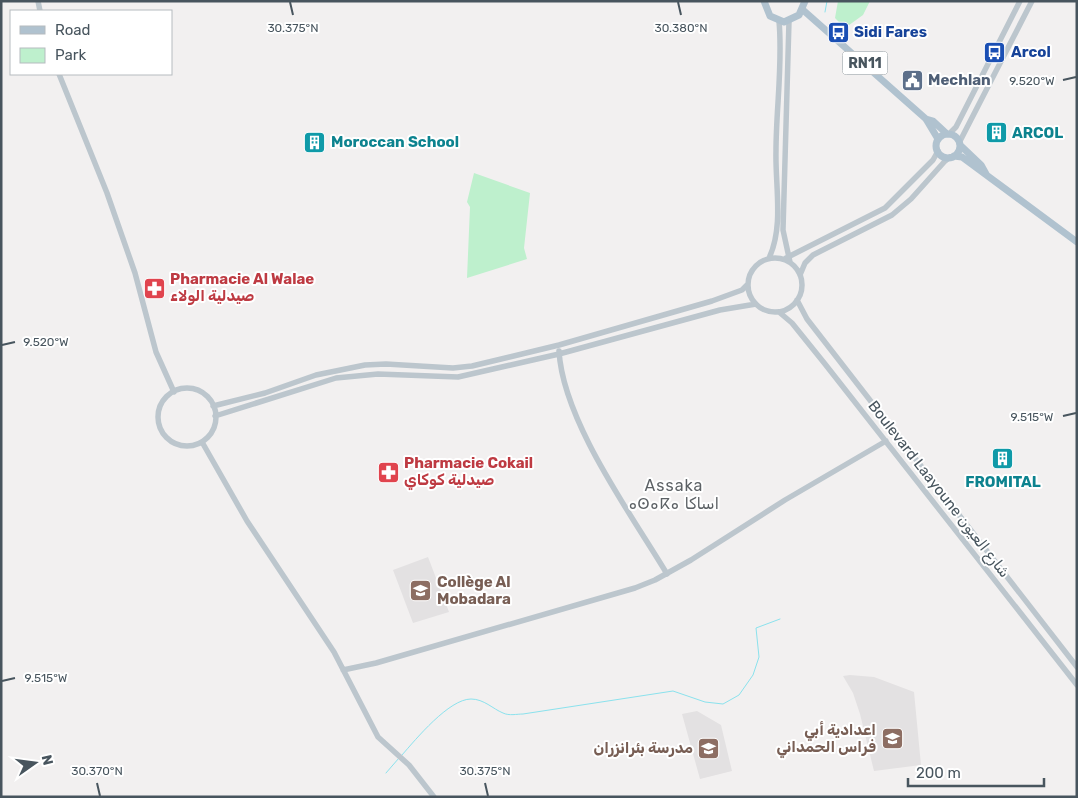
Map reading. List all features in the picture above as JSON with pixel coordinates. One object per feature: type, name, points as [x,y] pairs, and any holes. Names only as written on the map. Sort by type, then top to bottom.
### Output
[{"type":"main road","points":[[764,1],[770,16],[779,21],[794,19],[803,10],[805,1]]},
{"type":"main road","name":"RN11","points":[[803,10],[926,119],[938,140],[938,151],[943,156],[962,157],[981,173],[986,174]]},
{"type":"main road","name":"RN11","points":[[926,119],[934,121],[948,134],[956,137],[959,144],[981,165],[986,174],[1048,223],[1077,242]]},
{"type":"main road","points":[[938,140],[948,134]]},
{"type":"main road","points":[[952,157],[959,150],[959,144]]},
{"type":"street","points":[[948,134],[956,127],[1020,1]]},
{"type":"street","points":[[959,144],[1032,1]]},
{"type":"street","points":[[769,258],[777,230],[776,152],[780,70],[779,21]]},
{"type":"street","points":[[789,21],[783,230],[787,259],[800,275]]},
{"type":"street","points":[[59,75],[107,193],[135,273],[156,352],[174,392]]},
{"type":"street","points":[[213,406],[332,371],[386,364],[460,368],[559,344],[720,298],[742,290],[748,284],[754,267],[769,258],[787,259],[889,205],[933,160],[938,151]]},
{"type":"street","points":[[748,284],[750,295],[756,304],[766,311],[779,312],[790,308],[797,300],[802,288],[800,275],[804,263],[816,253],[881,222],[898,211],[952,157]]},
{"type":"street","name":"Boulevard Laayoune شارع العيون","points":[[797,300],[806,319],[1077,667]]},
{"type":"street","points":[[215,416],[336,378],[378,374],[458,378],[559,354],[720,310],[756,304]]},
{"type":"street","name":"Boulevard Laayoune شارع العيون","points":[[779,312],[792,323],[1077,684]]},
{"type":"street","points":[[559,344],[559,354],[570,398],[587,439],[667,574]]},
{"type":"street","points":[[184,389],[195,390],[204,395],[213,406],[215,416],[213,428],[202,442],[181,446],[170,440],[162,431],[159,423],[160,408],[167,397],[174,392],[184,389]]},
{"type":"street","points":[[343,670],[376,663],[632,589],[667,574],[756,517],[886,441]]},
{"type":"street","points":[[202,442],[247,521],[334,652],[378,737],[405,761],[434,797]]},
{"type":"shaded area","name":"Collège Al Mobadara","points":[[428,557],[449,612],[413,623],[393,570]]},
{"type":"shaded area","name":"اعدادية أبي فراس الحمداني","points":[[843,676],[874,677],[914,692],[921,765],[874,771],[860,714],[853,693]]},
{"type":"shaded area","name":"مدرسة بئرانزران","points":[[697,711],[721,725],[732,771],[700,779],[682,714]]},
{"type":"green space","points":[[838,1],[870,1],[863,15],[845,28],[835,18]]},
{"type":"green space","points":[[474,173],[530,193],[524,248],[527,259],[467,278],[470,207],[467,202]]},
{"type":"waterway","points":[[825,12],[827,1]]},
{"type":"waterway","points":[[402,755],[443,712],[462,701],[471,699],[484,702],[510,715],[673,691],[705,702],[723,704],[739,695],[753,675],[759,657],[756,628],[780,619]]},
{"type":"waterway","points":[[386,773],[399,758]]},
{"type":"place","name":"Sidi Fares","points":[[838,32]]},
{"type":"place","name":"Arcol","points":[[995,52]]},
{"type":"place","name":"Mechlan","points":[[912,80]]},
{"type":"place","name":"ARCOL","points":[[996,133]]},
{"type":"place","name":"Moroccan School","points":[[315,142]]},
{"type":"place","name":"Pharmacie Al Walae صيدلية الولاء","points":[[154,288]]},
{"type":"place","name":"FROMITAL","points":[[1003,459]]},
{"type":"place","name":"Pharmacie Cokail صيدلية كوكاي","points":[[388,472]]},
{"type":"place","name":"Collège Al Mobadara","points":[[421,591]]},
{"type":"place","name":"اعدادية أبي فراس الحمداني","points":[[892,739]]},
{"type":"place","name":"مدرسة بئرانزران","points":[[709,748]]},
{"type":"district","name":"Assaka ⴰⵙⴰⴽⴰ اساكا","points":[[674,494]]}]
